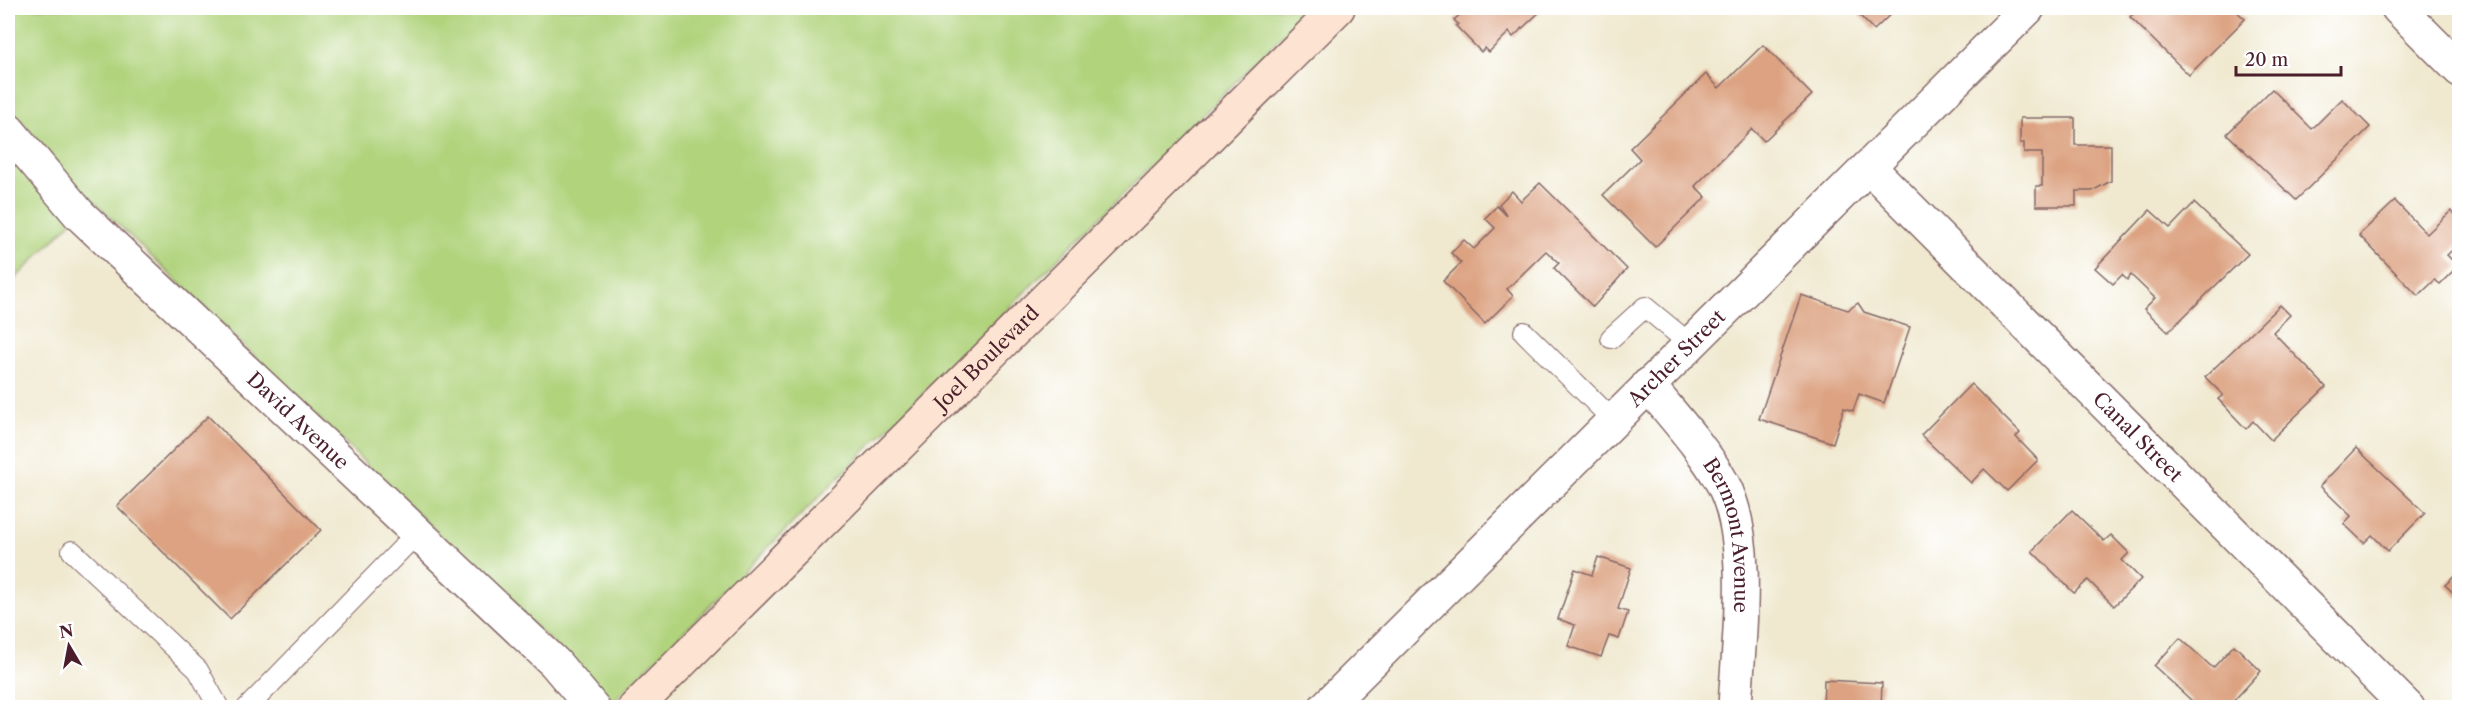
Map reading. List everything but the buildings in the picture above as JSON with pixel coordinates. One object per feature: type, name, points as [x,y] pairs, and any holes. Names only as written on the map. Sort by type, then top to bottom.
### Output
[{"type":"main road","name":"Joel Boulevard","points":[[635,708],[1338,8]]},
{"type":"street","name":"Archer Street","points":[[1325,708],[2028,8]]},
{"type":"street","points":[[2398,8],[2460,70]]},
{"type":"street","name":"David Avenue","points":[[8,130],[79,214],[555,663],[593,708]]},
{"type":"street","name":"Canal Street","points":[[1869,166],[2408,708]]},
{"type":"street","name":"Bermont Avenue","points":[[1648,386],[1703,453],[1724,486],[1736,524],[1741,563],[1735,708]]},
{"type":"lane","points":[[1611,338],[1645,307],[1690,344]]},
{"type":"lane","points":[[1524,332],[1613,420]]},
{"type":"lane","points":[[247,708],[417,533]]},
{"type":"lane","points":[[72,551],[198,670],[219,708]]},
{"type":"green space","points":[[8,8],[1310,8],[613,702],[69,177],[8,106]]},
{"type":"green space","points":[[8,130],[79,214],[8,286]]}]
